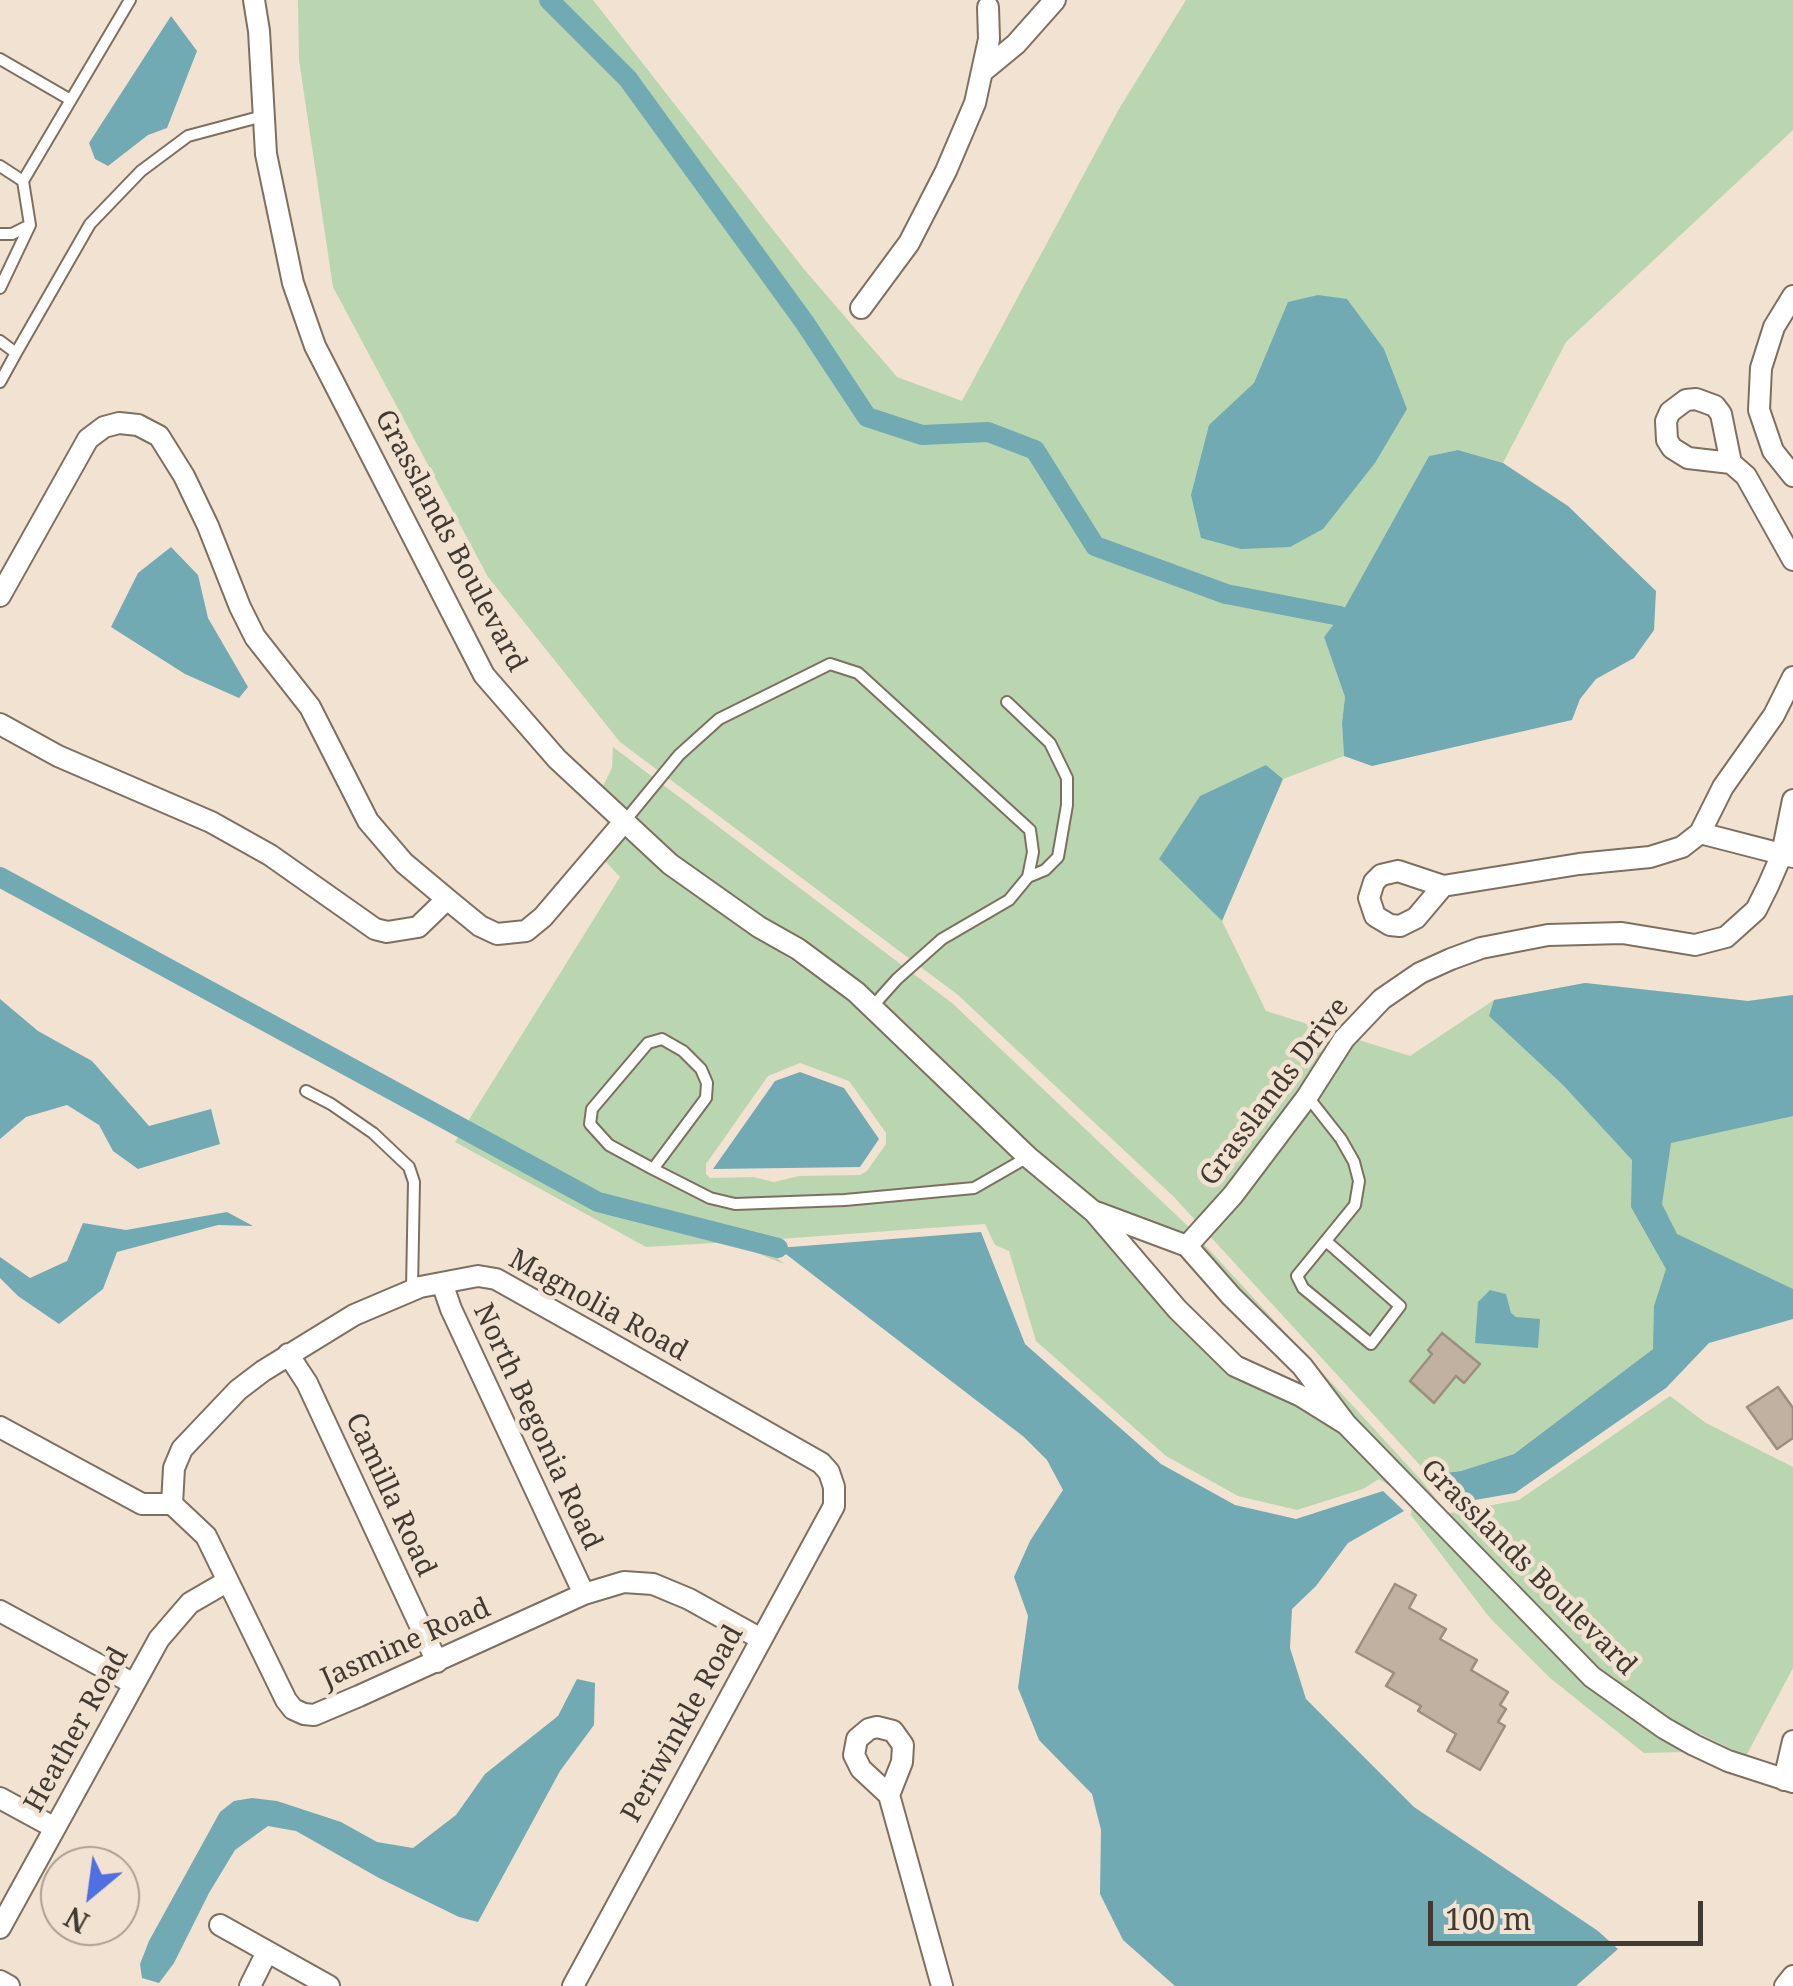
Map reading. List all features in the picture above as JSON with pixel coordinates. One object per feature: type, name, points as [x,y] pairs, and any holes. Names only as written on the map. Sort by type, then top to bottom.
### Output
[{"type":"street","name":"Grasslands Boulevard","points":[[254,0],[266,154],[293,283],[315,346],[484,675],[557,759],[670,864],[760,927],[798,948],[872,1007],[1028,1156],[1094,1212],[1177,1309],[1235,1366],[1301,1396],[1346,1424]]},
{"type":"street","points":[[982,72],[1016,44],[1055,0]]},
{"type":"street","points":[[861,308],[909,242],[946,171],[975,102],[990,39],[988,2]]},
{"type":"street","points":[[1793,296],[1774,327],[1762,368],[1759,410],[1773,451],[1793,476]]},
{"type":"street","points":[[0,596],[88,439],[104,427],[119,423],[138,425],[159,436],[200,510],[240,607],[256,636],[310,708],[368,821],[404,862],[447,899],[480,926],[497,934],[526,931],[543,917],[623,822]]},
{"type":"street","points":[[1732,463],[1746,476],[1793,560]]},
{"type":"street","points":[[1443,886],[1579,864],[1650,858],[1682,847],[1700,834],[1723,787],[1774,716],[1793,677]]},
{"type":"street","points":[[0,724],[58,756],[212,822],[270,855],[376,929],[407,932],[418,927],[447,899]]},
{"type":"street","name":"Grasslands Drive","points":[[1187,1246],[1233,1195],[1307,1097],[1344,1039],[1382,1000],[1420,974],[1481,948],[1548,935],[1622,933],[1695,945],[1726,937],[1756,910],[1788,855],[1793,800]]},
{"type":"street","points":[[1700,834],[1788,855]]},
{"type":"street","name":"Grasslands Boulevard","points":[[1094,1212],[1187,1246],[1302,1366],[1346,1424],[1592,1677],[1664,1728],[1694,1744],[1789,1781]]},
{"type":"street","name":"Magnolia Road","points":[[172,1504],[174,1468],[182,1449],[238,1390],[288,1354],[354,1315],[412,1290],[478,1276],[496,1279],[820,1463],[834,1487]]},
{"type":"street","name":"North Begonia Road","points":[[442,1283],[584,1594]]},
{"type":"street","name":"Camilla Road","points":[[288,1354],[307,1383],[437,1662]]},
{"type":"street","points":[[0,1426],[142,1504],[172,1504]]},
{"type":"street","name":"Periwinkle Road","points":[[573,1986],[834,1506],[834,1487]]},
{"type":"street","name":"Jasmine Road","points":[[172,1504],[206,1536],[286,1700],[304,1714],[314,1715],[584,1594],[624,1582],[653,1584],[689,1598],[761,1639]]},
{"type":"street","name":"Heather Road","points":[[0,1928],[159,1638],[205,1591],[228,1581]]},
{"type":"street","points":[[0,1611],[134,1684]]},
{"type":"street","points":[[1789,1781],[1793,1741]]},
{"type":"street","points":[[889,1795],[942,1986]]},
{"type":"street","points":[[0,1798],[55,1828]]},
{"type":"street","points":[[220,1925],[329,1986]]},
{"type":"street","points":[[250,1986],[268,1952]]},
{"type":"street","points":[[1784,1986],[1793,1976]]},
{"type":"street","points":[[0,1981],[9,1986]]},
{"type":"lane","points":[[0,288],[30,225],[23,181],[130,0]]},
{"type":"lane","points":[[0,58],[70,100]]},
{"type":"lane","points":[[0,382],[90,224],[141,172],[188,136],[264,116]]},
{"type":"lane","points":[[2,170],[23,181]]},
{"type":"lane","points":[[0,234],[12,234],[30,225]]},
{"type":"lane","points":[[0,341],[16,353]]},
{"type":"lane","points":[[623,822],[679,754],[719,718],[830,664],[858,673],[1030,830],[1033,852],[1028,877]]},
{"type":"lane","points":[[872,1007],[897,978],[942,939],[1009,900],[1028,877],[1045,870],[1058,856],[1067,778],[1050,743],[1007,702]]},
{"type":"lane","points":[[653,1169],[706,1098],[707,1083],[701,1069],[683,1051],[662,1039],[648,1043],[592,1109],[590,1124],[610,1146],[653,1169],[710,1198],[735,1204],[846,1200],[974,1188],[1028,1156]]},
{"type":"lane","points":[[306,1091],[373,1132],[409,1166],[414,1182],[412,1290]]},
{"type":"lane","points":[[1307,1097],[1342,1140],[1359,1181],[1355,1204],[1298,1276],[1302,1288],[1371,1344],[1400,1306],[1326,1242]]},
{"type":"green space","points":[[298,0],[593,0],[803,268],[897,377],[962,401],[1119,109],[1186,0],[1793,0],[1793,130],[1566,342],[1503,463],[1458,450],[1429,456],[1340,616],[1324,637],[1345,697],[1344,756],[1283,779],[1266,765],[1159,859],[1222,921],[1266,1011],[1410,1056],[1494,1000],[1585,983],[1748,1001],[1793,995],[1793,1298],[1653,1349],[1514,1454],[1461,1471],[1429,1475],[1174,1197],[958,995],[620,742],[488,577],[333,287],[299,60]]},
{"type":"green space","points":[[613,747],[952,1003],[1191,1229],[1185,1234],[1100,1203],[1035,1148],[862,983],[677,856],[602,788],[612,768]]},
{"type":"green space","points":[[624,837],[664,873],[850,1000],[1022,1165],[1088,1221],[1169,1316],[1228,1374],[1296,1405],[1340,1433],[1396,1490],[1379,1479],[1363,1489],[1297,1510],[1238,1496],[1166,1456],[1036,1341],[1009,1251],[995,1245],[985,1224],[779,1239],[772,1244],[771,1252],[784,1264],[730,1242],[646,1247],[455,1142],[620,877],[604,860]],"holes":[[[800,1063],[849,1081],[886,1133],[886,1144],[867,1171],[860,1175],[799,1176],[774,1182],[753,1177],[710,1178],[706,1174],[706,1164],[768,1076]]]},
{"type":"green space","points":[[1203,1243],[1450,1513],[1519,1500],[1670,1396],[1706,1423],[1793,1467],[1793,1668],[1746,1756],[1669,1719],[1599,1669],[1359,1422],[1309,1359],[1238,1289],[1201,1246]]},
{"type":"green space","points":[[1412,1507],[1585,1685],[1685,1752],[1644,1753],[1550,1678],[1490,1618],[1411,1515]]},
{"type":"water","points":[[171,16],[197,51],[167,128],[148,135],[108,166],[95,159],[89,143]]},
{"type":"water","points":[[1318,295],[1347,299],[1384,349],[1407,409],[1375,463],[1323,529],[1290,547],[1241,549],[1201,538],[1191,495],[1209,425],[1254,383],[1288,302]]},
{"type":"water","points":[[1458,450],[1503,463],[1568,506],[1656,591],[1654,630],[1634,658],[1596,679],[1580,699],[1572,720],[1372,766],[1344,756],[1345,697],[1324,637],[1340,616],[1429,456]]},
{"type":"water","points":[[171,547],[198,575],[208,618],[248,687],[239,698],[185,674],[111,627],[138,573]]},
{"type":"water","points":[[1266,765],[1283,779],[1222,921],[1159,859],[1200,796]]},
{"type":"water","points":[[1585,983],[1748,1001],[1793,995],[1793,1116],[1671,1143],[1662,1204],[1677,1234],[1793,1289],[1793,1319],[1709,1343],[1666,1388],[1515,1493],[1452,1504],[1429,1475],[1461,1471],[1514,1454],[1653,1349],[1654,1306],[1666,1269],[1631,1207],[1632,1160],[1563,1085],[1489,1016],[1494,1000]]},
{"type":"water","points":[[0,999],[38,1031],[92,1061],[149,1126],[211,1109],[220,1144],[138,1169],[113,1151],[99,1125],[67,1105],[26,1117],[0,1139]]},
{"type":"water","points":[[800,1072],[844,1088],[879,1139],[860,1167],[713,1169],[775,1081]]},
{"type":"water","points":[[227,1212],[253,1226],[218,1225],[117,1252],[103,1289],[59,1324],[18,1296],[0,1278],[0,1257],[30,1278],[67,1261],[83,1223],[126,1230]]},
{"type":"water","points":[[981,1232],[1025,1344],[1161,1464],[1235,1505],[1296,1519],[1383,1491],[1404,1511],[1348,1543],[1316,1586],[1292,1609],[1290,1648],[1306,1699],[1414,1807],[1598,1931],[1618,1949],[1576,1986],[1175,1986],[1123,1940],[1100,1894],[1101,1830],[1092,1794],[1039,1740],[1018,1688],[1028,1616],[1014,1577],[1030,1541],[1063,1490],[1047,1460],[1024,1437],[778,1248]]},
{"type":"water","points":[[1490,1290],[1506,1294],[1516,1317],[1540,1319],[1538,1348],[1475,1343],[1478,1302]]},
{"type":"water","points":[[577,1679],[595,1683],[594,1725],[560,1771],[478,1922],[459,1917],[379,1878],[296,1831],[268,1826],[235,1850],[174,1963],[159,1983],[142,1978],[140,1964],[149,1941],[220,1812],[234,1801],[277,1801],[341,1822],[377,1842],[413,1848],[456,1815],[485,1774],[558,1716]]},
{"type":"building","points":[[1442,1333],[1480,1364],[1464,1383],[1456,1376],[1434,1403],[1410,1381],[1432,1354],[1428,1350]]},
{"type":"building","points":[[1778,1387],[1793,1408],[1793,1438],[1777,1449],[1747,1407]]},
{"type":"building","points":[[1395,1584],[1416,1595],[1409,1608],[1446,1629],[1440,1639],[1477,1660],[1471,1670],[1508,1692],[1500,1705],[1506,1709],[1498,1722],[1505,1726],[1480,1770],[1447,1751],[1456,1734],[1418,1711],[1421,1706],[1386,1686],[1394,1673],[1356,1652]]},
{"type":"waterway","points":[[549,0],[628,79],[805,323],[867,417],[922,435],[988,432],[1035,450],[1095,546],[1226,594],[1340,616]]},
{"type":"waterway","points":[[0,877],[598,1202],[778,1248]]}]
